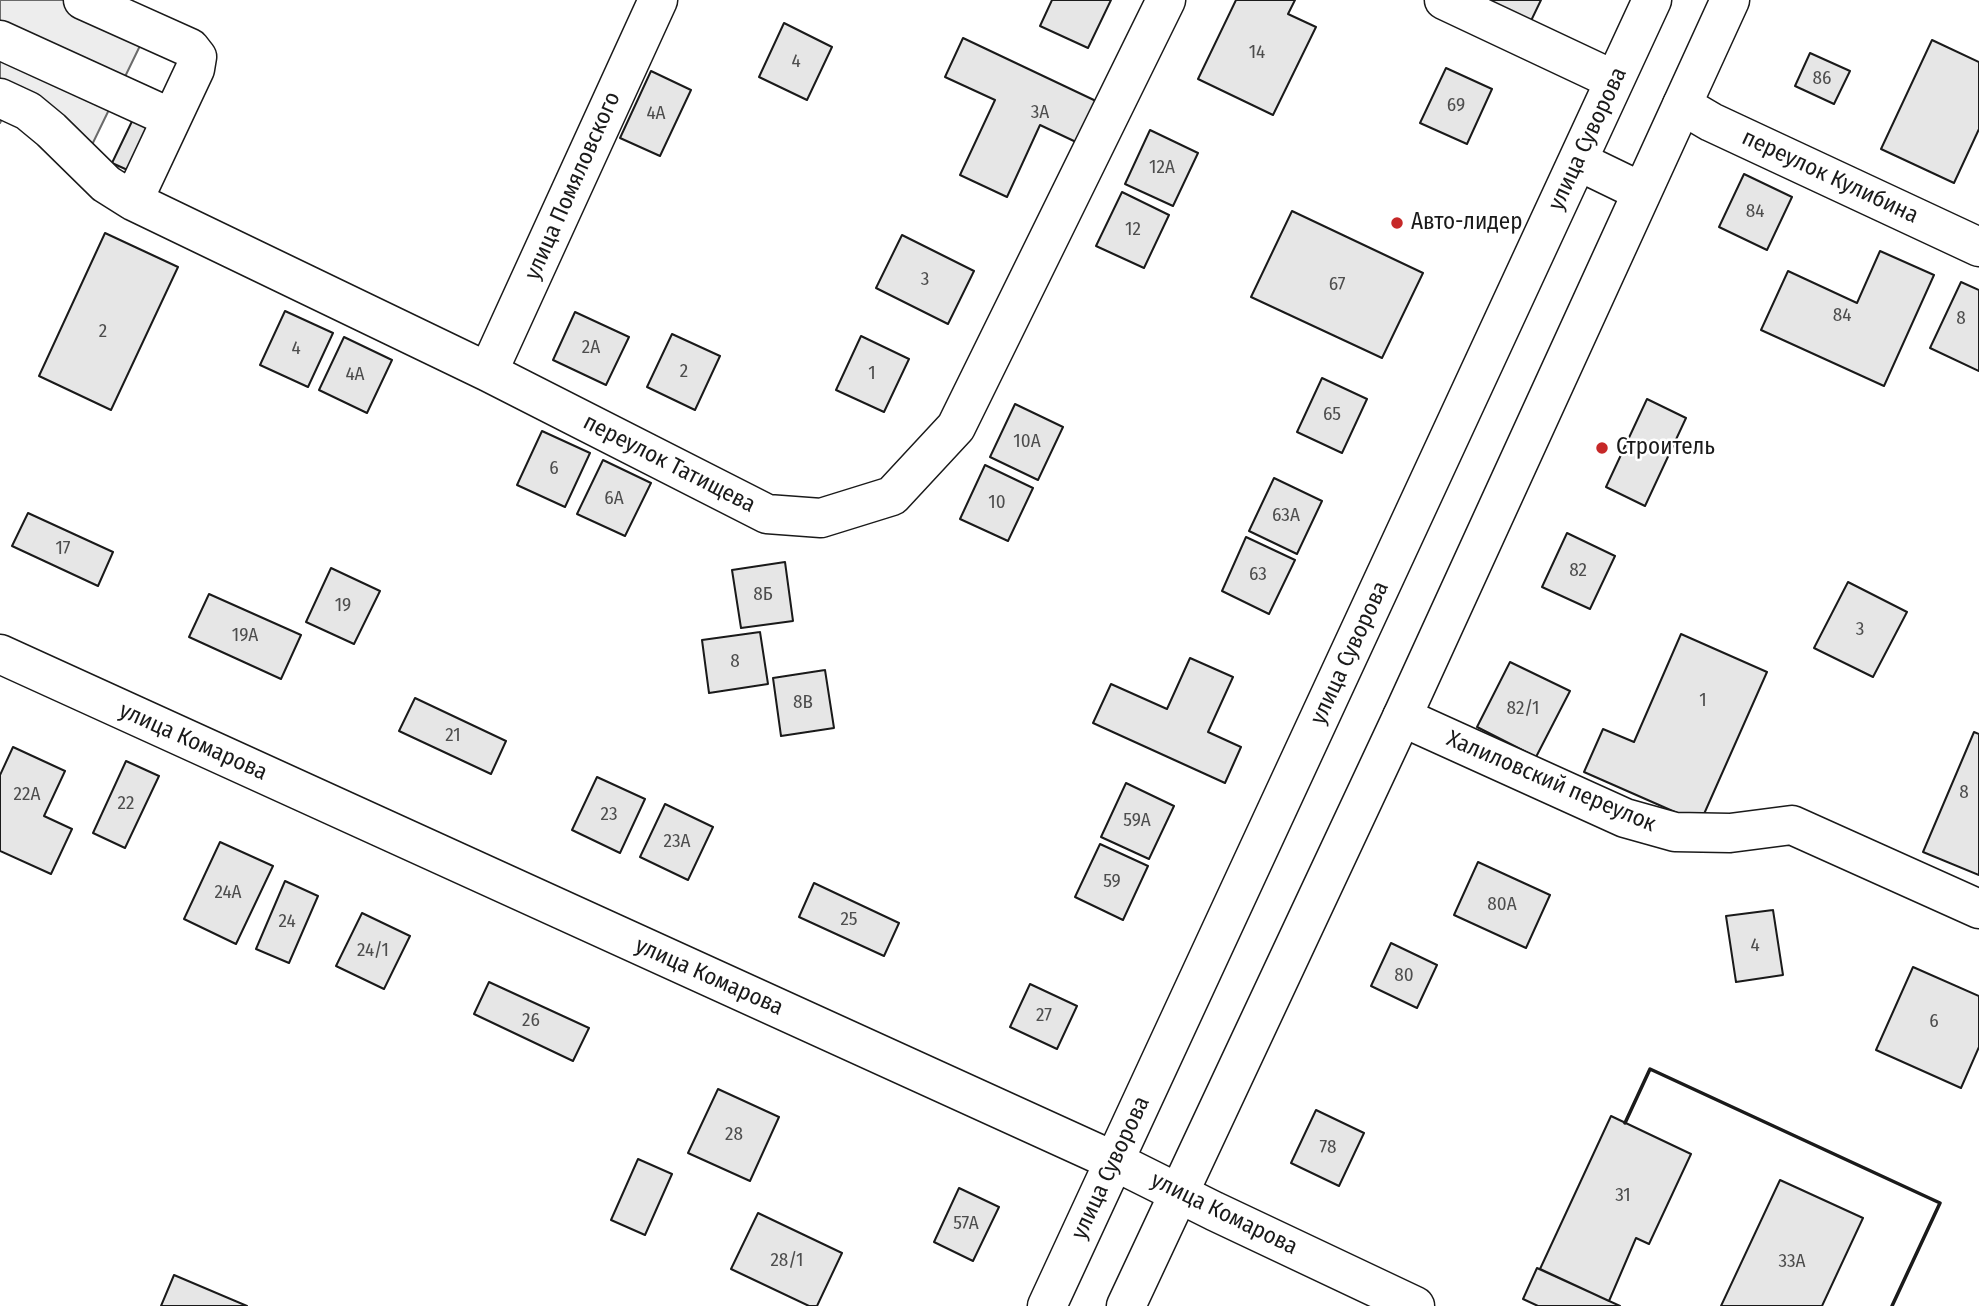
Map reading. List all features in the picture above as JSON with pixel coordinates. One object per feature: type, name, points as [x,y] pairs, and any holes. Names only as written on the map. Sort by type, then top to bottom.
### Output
[{"type":"street","points":[[83,0],[190,48],[197,57],[195,69],[133,201]]},
{"type":"street","name":"улица Помяловского","points":[[488,372],[658,0]]},
{"type":"street","name":"переулок Татищева","points":[[0,98],[28,111],[106,184],[133,201],[488,372],[767,514],[821,519],[892,495],[956,427],[1166,0]]},
{"type":"street","points":[[1444,0],[1614,80]]},
{"type":"street","name":"улица Суворова","points":[[1047,1306],[1652,0]]},
{"type":"street","points":[[1126,1306],[1402,717],[1730,0]]},
{"type":"street","points":[[0,40],[171,118]]},
{"type":"street","name":"переулок Кулибина","points":[[1682,105],[1711,122],[1979,247]]},
{"type":"street","points":[[1578,161],[1642,192]]},
{"type":"street","name":"улица Комарова","points":[[0,654],[1114,1161],[1415,1306]]},
{"type":"street","name":"Халиловский переулок","points":[[1402,717],[1625,818],[1675,832],[1730,833],[1792,825],[1979,909]]},
{"type":"shaded area","points":[[0,0],[107,0],[152,21],[88,153],[5,113],[0,123]]},
{"type":"building","points":[[1052,0],[1111,0],[1088,48],[1040,26]]},
{"type":"building","points":[[1236,0],[1295,0],[1288,14],[1316,27],[1273,115],[1198,79]]},
{"type":"building","points":[[1477,0],[1541,0],[1528,27]]},
{"type":"building","points":[[784,23],[832,47],[807,100],[759,77]]},
{"type":"building","points":[[963,38],[1096,101],[1076,142],[1040,125],[1007,197],[960,175],[995,100],[945,77]]},
{"type":"building","points":[[1932,40],[1979,62],[1979,129],[1954,183],[1881,149]]},
{"type":"building","points":[[1810,53],[1850,71],[1834,104],[1795,86]]},
{"type":"building","points":[[1446,68],[1492,89],[1467,144],[1420,123]]},
{"type":"building","points":[[651,71],[691,90],[660,156],[620,138]]},
{"type":"building","points":[[136,113],[155,122],[132,172],[112,163]]},
{"type":"building","points":[[1150,130],[1198,153],[1173,206],[1125,184]]},
{"type":"building","points":[[1744,174],[1792,197],[1767,250],[1719,227]]},
{"type":"building","points":[[1122,192],[1169,215],[1144,268],[1096,246]]},
{"type":"building","points":[[1292,211],[1423,273],[1382,358],[1251,297]]},
{"type":"building","points":[[105,233],[178,267],[111,410],[39,376]]},
{"type":"building","points":[[902,235],[974,271],[948,324],[876,288]]},
{"type":"building","points":[[1880,251],[1934,275],[1884,386],[1761,330],[1788,271],[1857,303]]},
{"type":"building","points":[[1961,282],[1979,290],[1979,371],[1930,348]]},
{"type":"building","points":[[285,311],[333,333],[308,387],[260,365]]},
{"type":"building","points":[[575,312],[629,337],[606,385],[553,360]]},
{"type":"building","points":[[672,334],[720,356],[695,410],[647,387]]},
{"type":"building","points":[[861,336],[909,359],[884,412],[836,390]]},
{"type":"building","points":[[344,337],[392,360],[367,413],[319,390]]},
{"type":"building","points":[[1322,378],[1367,399],[1342,453],[1297,432]]},
{"type":"building","points":[[1647,399],[1686,418],[1645,506],[1606,487]]},
{"type":"building","points":[[1015,404],[1063,427],[1038,480],[990,457]]},
{"type":"building","points":[[542,431],[590,453],[565,507],[517,485]]},
{"type":"building","points":[[603,460],[651,483],[625,536],[577,514]]},
{"type":"building","points":[[985,465],[1033,488],[1008,541],[960,519]]},
{"type":"building","points":[[1274,478],[1322,501],[1297,554],[1249,531]]},
{"type":"building","points":[[28,513],[113,552],[98,586],[12,546]]},
{"type":"building","points":[[1567,533],[1615,556],[1590,609],[1542,587]]},
{"type":"building","points":[[1246,537],[1295,560],[1269,614],[1222,591]]},
{"type":"building","points":[[785,562],[793,621],[741,628],[732,570]]},
{"type":"building","points":[[331,568],[380,591],[354,644],[306,622]]},
{"type":"building","points":[[1848,582],[1907,612],[1873,677],[1814,648]]},
{"type":"building","points":[[209,594],[301,635],[281,679],[189,637]]},
{"type":"building","points":[[760,632],[768,684],[709,693],[702,640]]},
{"type":"building","points":[[1681,634],[1767,672],[1700,823],[1584,772],[1603,729],[1634,742]]},
{"type":"building","points":[[1190,658],[1233,677],[1208,732],[1241,747],[1225,783],[1093,723],[1111,684],[1167,709]]},
{"type":"building","points":[[1510,662],[1570,691],[1536,757],[1477,727]]},
{"type":"building","points":[[825,670],[834,728],[781,736],[773,678]]},
{"type":"building","points":[[415,698],[506,741],[491,774],[399,731]]},
{"type":"building","points":[[1974,732],[1979,734],[1979,875],[1923,852]]},
{"type":"building","points":[[13,747],[65,771],[44,816],[72,829],[51,874],[0,851],[0,775]]},
{"type":"building","points":[[126,761],[159,776],[125,848],[93,833]]},
{"type":"building","points":[[597,777],[645,799],[620,853],[572,830]]},
{"type":"building","points":[[1126,783],[1174,806],[1149,859],[1101,837]]},
{"type":"building","points":[[665,804],[713,827],[688,880],[640,857]]},
{"type":"building","points":[[220,842],[273,866],[236,944],[184,919]]},
{"type":"building","points":[[1100,844],[1148,866],[1123,920],[1075,897]]},
{"type":"building","points":[[1478,862],[1550,895],[1526,948],[1454,915]]},
{"type":"building","points":[[285,881],[318,896],[289,963],[256,949]]},
{"type":"building","points":[[814,883],[899,923],[884,956],[799,917]]},
{"type":"building","points":[[1773,910],[1783,975],[1736,982],[1726,916]]},
{"type":"building","points":[[362,913],[410,936],[384,989],[336,966]]},
{"type":"building","points":[[1391,943],[1437,965],[1417,1008],[1371,986]]},
{"type":"building","points":[[1913,967],[1979,996],[1979,1047],[1961,1088],[1876,1050]]},
{"type":"building","points":[[489,982],[589,1028],[573,1061],[474,1014]]},
{"type":"building","points":[[1030,984],[1077,1006],[1057,1049],[1010,1027]]},
{"type":"building","points":[[718,1089],[779,1117],[750,1181],[688,1153]]},
{"type":"building","points":[[1316,1110],[1364,1133],[1339,1186],[1291,1163]]},
{"type":"building","points":[[1611,1116],[1691,1154],[1649,1244],[1636,1238],[1609,1301],[1540,1269]]},
{"type":"building","points":[[638,1159],[672,1174],[645,1235],[611,1220]]},
{"type":"building","points":[[1780,1180],[1863,1218],[1822,1306],[1721,1306]]},
{"type":"building","points":[[959,1188],[999,1207],[973,1261],[934,1242]]},
{"type":"building","points":[[758,1213],[842,1253],[817,1306],[809,1306],[731,1269]]},
{"type":"building","points":[[1537,1268],[1620,1306],[1538,1306],[1523,1299]]},
{"type":"building","points":[[174,1275],[247,1306],[161,1306]]},
{"type":"wall","points":[[1625,1123],[1650,1069],[1940,1203],[1892,1306]]},
{"type":"place","name":"Авто-лидер","points":[[1397,223]]},
{"type":"place","name":"Строитель","points":[[1602,448]]}]
